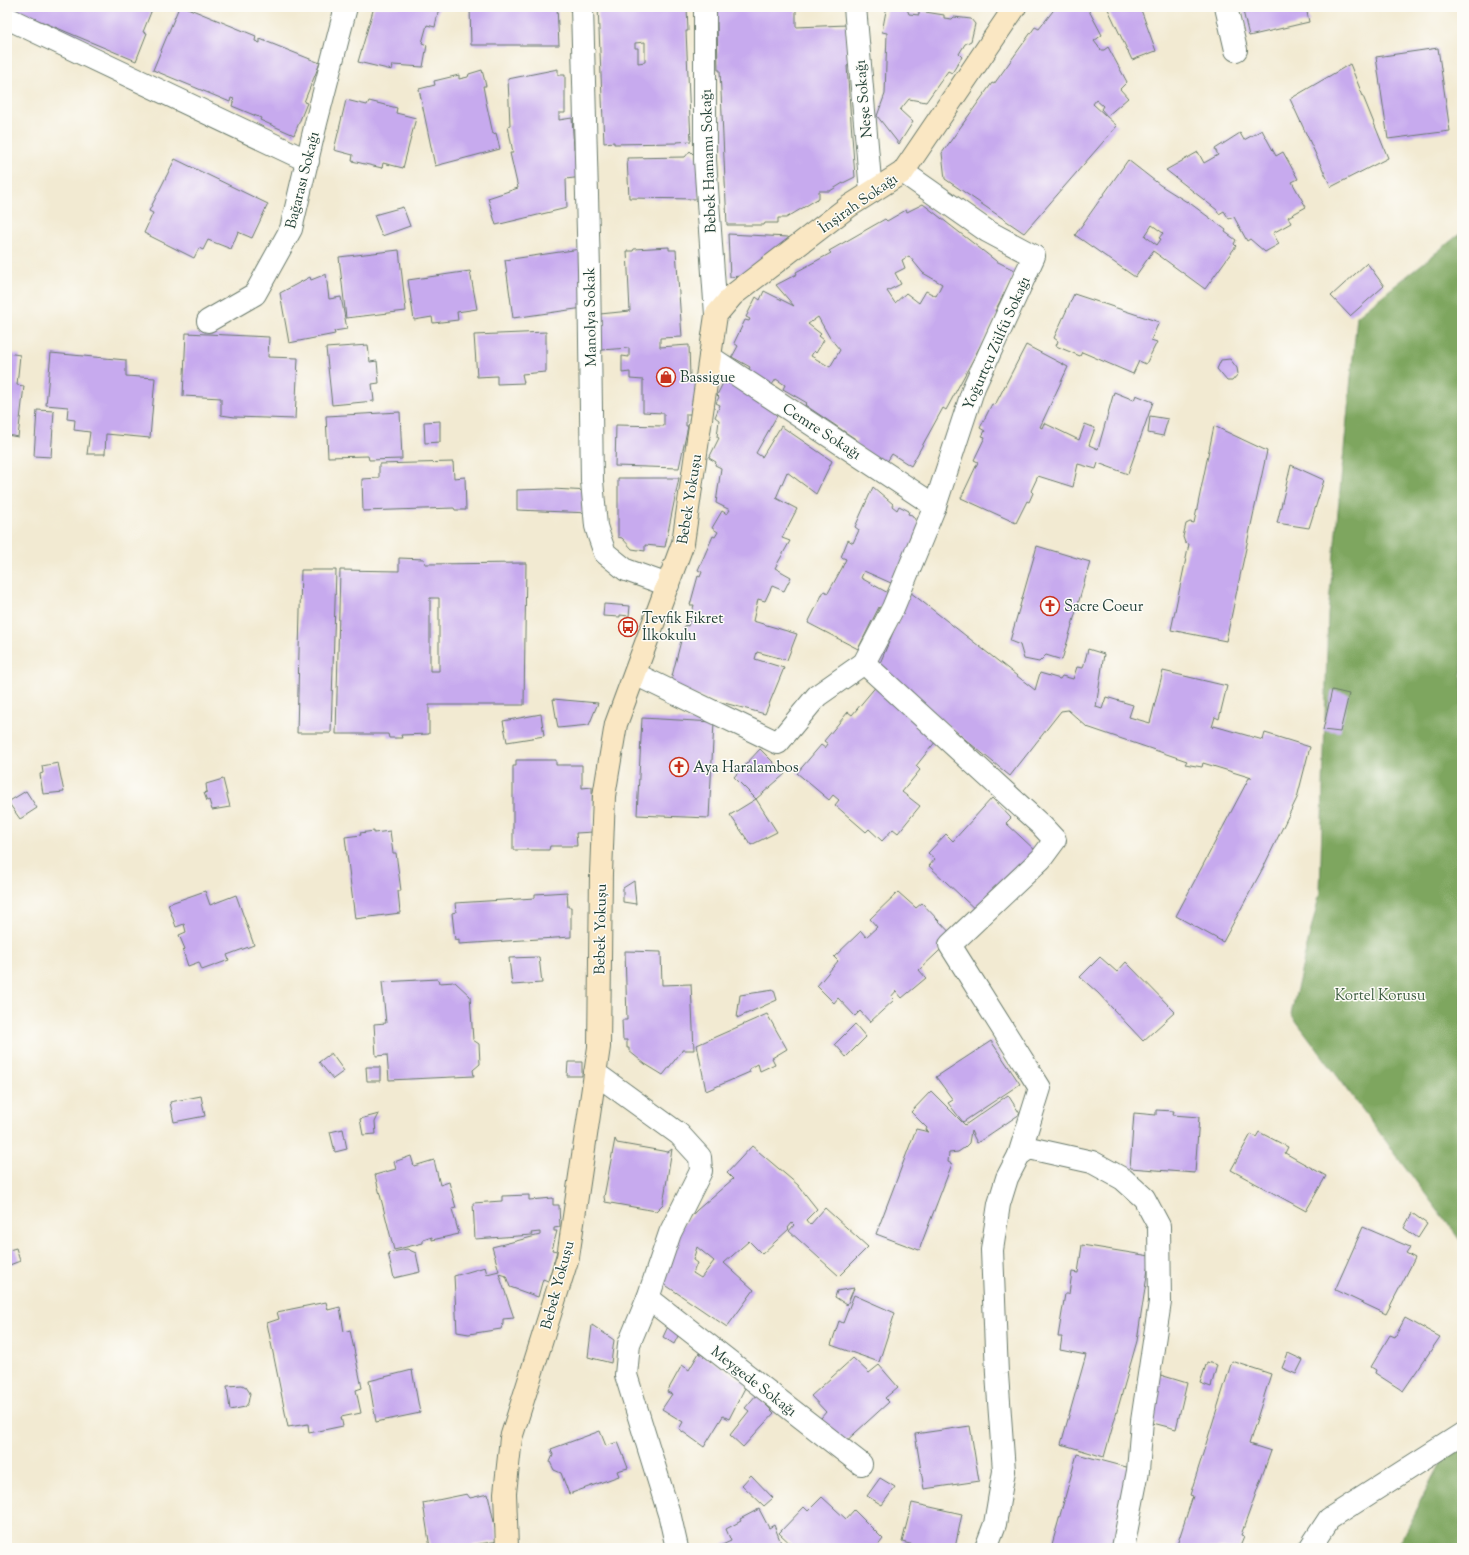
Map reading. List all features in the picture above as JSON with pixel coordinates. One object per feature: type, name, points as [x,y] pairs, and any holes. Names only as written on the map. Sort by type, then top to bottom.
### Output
[{"type":"street","name":"Bağarası Sokağı","points":[[208,321],[255,294],[291,229],[346,7]]},
{"type":"street","name":"Manolya Sokak","points":[[582,7],[589,270],[592,481],[596,526],[598,536],[605,553],[626,570],[668,585]]},
{"type":"street","name":"Bebek Hamamı Sokağı","points":[[705,7],[705,160],[716,315]]},
{"type":"street","name":"Neşe Sokağı","points":[[855,7],[871,192]]},
{"type":"street","name":"İnşirah Sokağı","points":[[716,315],[733,295],[848,207],[903,172],[1015,7]]},
{"type":"street","points":[[1226,7],[1236,50]]},
{"type":"street","points":[[7,18],[308,161]]},
{"type":"street","name":"Yoğurtçu Zülfü Sokağı","points":[[864,663],[893,608],[935,506],[974,387],[1034,256],[987,231],[903,172]]},
{"type":"street","name":"Bebek Yokuşu","points":[[507,1548],[504,1493],[511,1438],[568,1257],[599,1047],[601,873],[604,796],[616,724],[683,543],[716,315]]},
{"type":"street","name":"Cemre Sokağı","points":[[710,357],[935,506]]},
{"type":"street","points":[[634,674],[778,743],[817,696],[864,663],[1042,826],[1055,840],[1041,859],[950,945],[1040,1088],[1019,1155],[1007,1178],[999,1204],[992,1250],[1004,1471],[995,1524],[986,1548]]},
{"type":"street","points":[[595,1073],[679,1134],[700,1157],[701,1171],[670,1233],[648,1298],[629,1344],[626,1375],[670,1517],[677,1548]]},
{"type":"street","points":[[1019,1155],[1029,1148],[1092,1162],[1123,1179],[1144,1198],[1159,1226],[1160,1302],[1142,1421],[1138,1471],[1123,1548]]},
{"type":"street","name":"Meygede Sokağı","points":[[648,1298],[861,1464]]},
{"type":"street","points":[[1310,1548],[1329,1519],[1462,1434]]},
{"type":"green space","name":"Kortel Korusu","points":[[1462,232],[1462,1243],[1291,1014],[1320,892],[1328,614],[1357,316]]},
{"type":"green space","points":[[1462,1422],[1462,1548],[1397,1548]]},
{"type":"building","points":[[7,7],[153,7],[143,32],[147,33],[136,61]]},
{"type":"building","points":[[179,7],[185,7],[256,36],[255,41],[260,43],[260,39],[320,63],[304,102],[307,103],[294,135],[260,120],[261,118],[232,106],[234,99],[231,98],[230,102],[153,70]]},
{"type":"building","points":[[374,7],[439,7],[435,27],[427,25],[422,43],[427,45],[423,67],[393,65],[392,70],[358,62]]},
{"type":"building","points":[[470,7],[557,7],[559,45],[471,45]]},
{"type":"building","points":[[598,7],[687,7],[688,31],[686,31],[691,141],[677,143],[604,143]],"holes":[[[645,42],[645,62],[638,63],[638,48],[635,48],[635,43]]]},
{"type":"building","points":[[713,7],[796,7],[796,27],[847,25],[849,65],[847,66],[855,177],[830,191],[819,191],[819,198],[786,218],[778,218],[778,223],[765,223],[764,225],[727,225],[720,70],[718,70],[717,22],[713,22]]},
{"type":"building","points":[[889,7],[907,9],[909,14],[919,15],[919,11],[944,15],[944,18],[952,19],[954,17],[971,19],[975,24],[971,41],[965,44],[959,54],[962,57],[952,73],[948,71],[926,102],[909,99],[900,110],[913,122],[899,144],[877,116],[885,94],[887,33],[882,32],[886,11]]},
{"type":"building","points":[[1056,7],[1087,7],[1102,35],[1094,41],[1101,50],[1108,47],[1127,82],[1120,89],[1128,98],[1107,116],[1101,109],[1103,106],[1096,100],[1093,104],[1117,126],[1024,233],[945,179],[942,153],[992,83],[994,84],[1035,27],[1039,29]]},
{"type":"building","points":[[1107,7],[1140,7],[1156,51],[1132,60]]},
{"type":"building","points":[[1242,7],[1306,7],[1309,22],[1249,36]]},
{"type":"building","points":[[1438,48],[1450,131],[1388,139],[1376,57]]},
{"type":"building","points":[[1350,64],[1388,158],[1331,187],[1290,99]]},
{"type":"building","points":[[558,69],[558,75],[565,75],[565,113],[559,113],[559,120],[572,118],[574,149],[581,149],[582,177],[566,179],[567,208],[496,225],[488,198],[518,188],[510,153],[513,153],[508,126],[510,125],[508,79]]},
{"type":"building","points":[[482,70],[486,86],[483,86],[493,134],[496,133],[500,149],[435,166],[419,89],[435,85],[434,81],[459,75],[459,79],[468,77],[469,74]]},
{"type":"building","points":[[346,100],[367,105],[369,101],[397,108],[396,113],[416,118],[403,168],[383,163],[382,168],[352,161],[353,155],[334,150]]},
{"type":"building","points":[[1262,130],[1276,156],[1283,152],[1298,179],[1292,182],[1306,207],[1288,217],[1291,223],[1273,233],[1279,244],[1265,252],[1250,239],[1247,241],[1234,217],[1229,219],[1224,211],[1219,214],[1217,210],[1166,170],[1198,152],[1204,163],[1218,155],[1215,149],[1240,133],[1244,140]]},
{"type":"building","points":[[690,151],[704,165],[698,199],[629,198],[627,158],[685,157]]},
{"type":"building","points":[[175,159],[268,204],[252,238],[238,232],[231,249],[208,240],[203,250],[199,248],[194,258],[144,233],[153,213],[149,211]]},
{"type":"building","points":[[1128,160],[1160,185],[1187,201],[1226,230],[1225,232],[1236,240],[1234,244],[1236,246],[1205,289],[1153,251],[1135,277],[1075,235]],"holes":[[[1152,225],[1163,233],[1159,238],[1161,239],[1157,245],[1145,236]]]},
{"type":"building","points":[[923,204],[996,261],[1016,271],[995,311],[998,313],[946,410],[943,408],[911,466],[892,454],[885,465],[855,444],[857,440],[805,405],[807,403],[783,389],[785,385],[776,379],[772,385],[748,371],[750,367],[732,357],[738,346],[734,343],[745,320],[749,321],[750,319],[746,317],[756,297],[760,300],[764,291],[794,306],[776,285],[831,253],[829,251],[885,219],[887,221],[906,210],[907,212]],"holes":[[[909,256],[923,273],[942,284],[936,296],[926,291],[919,303],[906,293],[895,303],[887,291],[901,284],[895,273],[905,268],[902,260]],[[818,317],[830,338],[840,350],[830,367],[811,356],[814,351],[816,353],[824,340],[819,336],[821,334],[808,324]]]},
{"type":"building","points":[[403,207],[410,226],[382,236],[374,215]]},
{"type":"building","points":[[728,234],[788,237],[791,240],[751,275],[730,277]]},
{"type":"building","points":[[669,247],[669,250],[676,250],[682,337],[660,338],[660,347],[689,345],[690,378],[701,378],[695,414],[686,414],[686,426],[688,426],[679,468],[615,466],[616,425],[664,426],[664,413],[643,412],[643,380],[630,379],[630,372],[622,373],[622,356],[629,357],[629,348],[601,350],[600,314],[630,311],[627,251],[633,251],[634,249]]},
{"type":"building","points":[[587,248],[583,308],[513,318],[505,260]]},
{"type":"building","points":[[399,250],[406,311],[346,318],[339,257]]},
{"type":"building","points":[[1367,263],[1384,286],[1350,316],[1331,296]]},
{"type":"building","points":[[470,271],[477,309],[457,312],[458,320],[433,323],[432,317],[414,320],[408,280]]},
{"type":"building","points":[[326,274],[329,299],[341,297],[347,329],[334,331],[335,334],[289,343],[280,293],[310,277],[311,280]]},
{"type":"building","points":[[1074,294],[1159,322],[1151,340],[1157,342],[1146,364],[1139,361],[1133,374],[1082,352],[1080,356],[1056,346],[1058,341],[1054,338]]},
{"type":"building","points":[[546,332],[546,372],[522,374],[524,383],[497,384],[497,376],[477,377],[474,335]]},
{"type":"building","points":[[186,333],[269,337],[268,357],[298,358],[295,419],[235,417],[221,415],[221,398],[183,396]]},
{"type":"building","points":[[368,345],[370,362],[377,361],[379,383],[372,384],[374,401],[332,405],[326,348]]},
{"type":"building","points":[[1026,345],[1068,367],[1040,427],[1042,428],[1044,423],[1079,440],[1085,424],[1095,428],[1089,445],[1098,449],[1114,392],[1134,400],[1136,395],[1153,402],[1128,474],[1098,463],[1096,469],[1078,464],[1073,487],[1038,476],[1031,491],[1033,493],[1029,502],[1027,501],[1016,523],[961,498],[978,462],[974,460],[985,437],[982,436],[985,431],[980,428],[992,404],[995,405]]},
{"type":"building","points":[[7,353],[20,355],[17,385],[24,386],[18,437],[7,435]]},
{"type":"building","points":[[51,353],[126,360],[126,376],[155,378],[150,438],[106,434],[105,454],[87,454],[90,432],[74,430],[75,420],[67,419],[68,407],[46,405]]},
{"type":"building","points":[[1230,359],[1237,368],[1238,374],[1232,381],[1227,381],[1217,369],[1221,360]]},
{"type":"building","points":[[728,379],[778,414],[756,453],[762,457],[781,426],[832,461],[816,494],[787,472],[776,498],[797,509],[782,538],[790,541],[775,568],[791,577],[784,591],[772,586],[765,601],[758,599],[753,621],[797,634],[787,660],[757,652],[755,659],[784,668],[765,714],[669,688],[685,625],[688,626],[694,605],[690,605],[698,576],[700,577],[702,572],[698,570],[713,536],[715,537],[718,532],[712,528],[722,511],[727,514],[730,510],[716,503],[721,468],[715,465],[716,462],[709,458],[719,438],[717,437],[719,420],[715,417],[720,405],[716,403],[719,397],[717,395],[723,383],[726,384]]},
{"type":"building","points":[[37,410],[54,411],[51,457],[34,456]]},
{"type":"building","points":[[400,412],[402,459],[369,460],[368,456],[328,457],[326,416]]},
{"type":"building","points":[[1150,416],[1168,419],[1163,436],[1148,433]]},
{"type":"building","points":[[440,421],[440,442],[425,443],[424,422]]},
{"type":"building","points":[[1214,426],[1267,451],[1226,641],[1171,630],[1189,544],[1185,543],[1183,537],[1186,524],[1190,522],[1194,523]]},
{"type":"building","points":[[453,462],[454,478],[465,477],[466,510],[455,510],[454,508],[363,511],[362,479],[379,478],[379,464]]},
{"type":"building","points":[[1291,465],[1324,480],[1309,528],[1277,523]]},
{"type":"building","points":[[618,478],[679,478],[665,547],[645,545],[645,551],[632,549],[622,538],[618,537]]},
{"type":"building","points":[[873,487],[893,504],[892,506],[897,510],[899,506],[909,511],[908,514],[912,515],[920,527],[903,567],[899,565],[891,583],[864,571],[861,578],[890,594],[883,609],[879,607],[858,649],[808,623],[824,591],[828,593],[842,568],[846,559],[841,557],[848,540],[853,543],[859,530],[855,527]]},
{"type":"building","points":[[552,489],[590,491],[590,513],[517,510],[517,490]]},
{"type":"building","points":[[1037,546],[1090,562],[1062,660],[1046,655],[1039,662],[1024,659],[1020,645],[1010,641]]},
{"type":"building","points":[[399,558],[424,559],[425,564],[526,563],[524,705],[429,705],[429,734],[401,735],[402,738],[389,738],[388,734],[336,734],[340,570],[399,571]],"holes":[[[430,598],[439,598],[439,671],[430,671]]]},
{"type":"building","points":[[301,570],[336,570],[331,733],[297,733]]},
{"type":"building","points":[[910,592],[1035,690],[1040,673],[1060,679],[1062,676],[1073,679],[1077,667],[1083,668],[1088,649],[1104,654],[1096,707],[1102,709],[1106,697],[1133,705],[1129,717],[1150,723],[1163,671],[1227,686],[1219,719],[1215,717],[1213,728],[1214,726],[1263,740],[1265,733],[1310,747],[1297,798],[1263,868],[1223,942],[1176,916],[1249,778],[1252,778],[1203,763],[1202,767],[1185,764],[1187,761],[1087,727],[1068,710],[1061,711],[1010,776],[878,668]]},
{"type":"building","points":[[604,604],[630,606],[629,616],[603,616]]},
{"type":"building","points":[[878,684],[940,736],[916,766],[920,770],[902,792],[920,806],[898,833],[893,829],[882,841],[869,829],[866,832],[835,805],[839,800],[833,795],[829,800],[797,773],[821,745],[825,748],[828,744],[824,741],[848,712],[852,715]]},
{"type":"building","points":[[1332,690],[1349,694],[1340,732],[1323,730]]},
{"type":"building","points":[[553,699],[598,703],[589,725],[558,728]]},
{"type":"building","points":[[541,714],[544,736],[507,742],[503,721]]},
{"type":"building","points":[[642,718],[714,722],[709,818],[637,815]]},
{"type":"building","points":[[760,749],[785,774],[756,799],[734,777]]},
{"type":"building","points":[[516,760],[556,760],[556,765],[582,765],[582,788],[592,787],[593,832],[576,833],[577,846],[550,846],[549,850],[513,850],[513,766],[516,766]]},
{"type":"building","points":[[58,763],[64,792],[43,794],[40,774],[43,773],[42,766]]},
{"type":"building","points":[[223,779],[230,807],[212,810],[209,800],[207,801],[204,793],[207,792],[206,784]]},
{"type":"building","points":[[26,791],[37,808],[20,819],[8,802]]},
{"type":"building","points":[[992,798],[1011,818],[1006,823],[1037,852],[979,913],[929,866],[935,859],[928,853],[946,834],[953,841]]},
{"type":"building","points":[[756,799],[777,832],[751,845],[730,815]]},
{"type":"building","points":[[374,831],[374,833],[390,831],[393,853],[396,853],[401,891],[398,891],[400,913],[355,919],[345,837],[361,835],[360,833]]},
{"type":"building","points":[[634,881],[636,904],[623,902],[623,888]]},
{"type":"building","points":[[205,891],[210,905],[236,895],[254,945],[227,955],[229,960],[202,970],[199,962],[188,966],[183,951],[185,949],[179,935],[186,932],[184,924],[176,927],[168,904]]},
{"type":"building","points":[[567,892],[568,907],[571,907],[571,937],[459,944],[459,939],[455,940],[452,913],[456,912],[455,903],[535,898],[535,894]]},
{"type":"building","points":[[898,892],[916,908],[922,903],[954,937],[919,970],[926,978],[902,998],[896,991],[891,997],[894,1000],[870,1022],[860,1011],[855,1016],[838,998],[834,1003],[817,986],[838,961],[834,957],[861,931],[866,937],[877,927],[870,919]]},
{"type":"building","points":[[625,951],[661,952],[662,985],[691,984],[694,1050],[682,1050],[663,1075],[645,1064],[629,1051],[629,1048],[627,1048],[627,1040],[623,1040],[622,1020],[627,1020]]},
{"type":"building","points":[[539,957],[542,983],[512,985],[509,958]]},
{"type":"building","points":[[1100,957],[1117,972],[1126,962],[1175,1012],[1143,1041],[1098,993],[1080,977]]},
{"type":"building","points":[[438,979],[439,983],[455,982],[470,996],[473,1040],[479,1044],[480,1064],[473,1070],[474,1076],[389,1080],[387,1055],[376,1056],[374,1024],[386,1023],[382,982]]},
{"type":"building","points":[[774,990],[777,1000],[737,1018],[740,995]]},
{"type":"building","points":[[767,1014],[787,1049],[772,1058],[775,1064],[760,1071],[758,1064],[749,1069],[750,1072],[706,1091],[697,1045]]},
{"type":"building","points":[[855,1024],[866,1037],[846,1057],[835,1044]]},
{"type":"building","points":[[991,1041],[1020,1084],[963,1122],[948,1103],[953,1100],[936,1077]]},
{"type":"building","points":[[331,1053],[344,1071],[333,1079],[319,1062]]},
{"type":"building","points":[[568,1062],[582,1062],[582,1076],[567,1076]]},
{"type":"building","points":[[366,1067],[380,1067],[380,1081],[367,1081]]},
{"type":"building","points":[[931,1091],[965,1125],[1008,1095],[1020,1114],[977,1143],[971,1131],[969,1143],[964,1148],[958,1152],[949,1153],[948,1162],[952,1164],[919,1250],[876,1234],[916,1129],[929,1132],[911,1112]]},
{"type":"building","points":[[201,1096],[205,1116],[174,1122],[170,1102]]},
{"type":"building","points":[[1156,1110],[1174,1111],[1173,1115],[1199,1117],[1195,1173],[1130,1168],[1134,1113],[1156,1115]]},
{"type":"building","points":[[379,1114],[375,1122],[376,1134],[363,1135],[360,1119]]},
{"type":"building","points":[[343,1129],[347,1149],[335,1152],[330,1132]]},
{"type":"building","points":[[1259,1132],[1288,1147],[1285,1153],[1326,1176],[1306,1211],[1231,1170],[1251,1134],[1256,1137]]},
{"type":"building","points":[[615,1139],[617,1143],[668,1152],[672,1149],[663,1204],[656,1211],[605,1202],[604,1197]]},
{"type":"building","points":[[752,1146],[798,1185],[817,1209],[806,1220],[810,1225],[825,1208],[868,1247],[839,1276],[789,1231],[794,1225],[792,1223],[788,1228],[789,1229],[762,1254],[749,1241],[724,1263],[754,1290],[727,1327],[664,1284],[677,1231],[697,1210],[733,1179],[727,1173]],"holes":[[[697,1247],[714,1261],[701,1278],[693,1273],[697,1263],[693,1260]]]},
{"type":"building","points":[[411,1156],[414,1166],[434,1160],[440,1185],[449,1182],[456,1208],[452,1209],[459,1234],[432,1240],[432,1237],[423,1240],[423,1243],[394,1250],[375,1175],[396,1169],[394,1162]]},
{"type":"building","points":[[529,1195],[529,1200],[553,1198],[553,1205],[559,1205],[560,1227],[554,1228],[554,1231],[557,1231],[552,1250],[557,1251],[548,1281],[543,1279],[538,1297],[510,1287],[506,1276],[499,1274],[514,1318],[503,1319],[501,1329],[469,1334],[457,1332],[454,1276],[485,1267],[487,1274],[499,1271],[492,1247],[540,1235],[540,1232],[531,1233],[532,1235],[475,1239],[473,1203],[502,1201],[502,1196]]},
{"type":"building","points":[[1412,1213],[1427,1224],[1418,1238],[1404,1228]]},
{"type":"building","points":[[1363,1227],[1410,1247],[1406,1253],[1415,1258],[1386,1314],[1335,1290]]},
{"type":"building","points":[[7,1244],[9,1250],[16,1248],[20,1261],[7,1266]]},
{"type":"building","points":[[1082,1245],[1150,1256],[1137,1341],[1104,1457],[1061,1444],[1086,1355],[1060,1350],[1062,1337],[1058,1337],[1065,1294],[1069,1294],[1072,1272],[1078,1273]]},
{"type":"building","points":[[407,1249],[416,1253],[420,1272],[394,1278],[388,1253]]},
{"type":"building","points":[[854,1288],[847,1305],[835,1297],[837,1291]]},
{"type":"building","points":[[854,1295],[895,1313],[879,1362],[831,1345],[839,1321],[843,1323]]},
{"type":"building","points":[[326,1302],[328,1310],[340,1307],[344,1332],[350,1330],[362,1388],[356,1390],[361,1413],[341,1417],[343,1426],[309,1433],[308,1424],[288,1427],[267,1323],[279,1319],[277,1312]]},
{"type":"building","points":[[1405,1318],[1440,1337],[1403,1391],[1375,1373],[1376,1370],[1371,1367],[1390,1335],[1395,1337]]},
{"type":"building","points":[[671,1320],[682,1328],[674,1344],[663,1337]]},
{"type":"building","points":[[592,1325],[614,1340],[611,1363],[588,1357]]},
{"type":"building","points":[[699,1353],[747,1384],[729,1419],[723,1416],[704,1447],[679,1429],[683,1422],[662,1409],[672,1394],[667,1392],[682,1365],[689,1370]]},
{"type":"building","points":[[1288,1353],[1303,1360],[1296,1374],[1282,1368]]},
{"type":"building","points":[[853,1358],[869,1373],[879,1365],[898,1387],[885,1398],[889,1402],[843,1444],[821,1418],[826,1412],[811,1396]]},
{"type":"building","points":[[1232,1361],[1271,1374],[1249,1444],[1271,1451],[1241,1535],[1244,1536],[1239,1548],[1176,1548],[1193,1496],[1190,1495]]},
{"type":"building","points":[[1207,1362],[1217,1365],[1211,1387],[1200,1383]]},
{"type":"building","points":[[412,1370],[420,1413],[376,1422],[369,1381]]},
{"type":"building","points":[[1157,1374],[1187,1383],[1176,1429],[1145,1421]]},
{"type":"building","points":[[242,1385],[246,1387],[250,1393],[248,1403],[245,1407],[230,1410],[227,1386]]},
{"type":"building","points":[[756,1395],[774,1413],[743,1447],[730,1435],[749,1411],[745,1408]]},
{"type":"building","points":[[970,1426],[979,1481],[924,1489],[915,1434]]},
{"type":"building","points":[[600,1431],[606,1446],[618,1442],[628,1468],[617,1471],[619,1476],[569,1494],[561,1473],[554,1470],[550,1462],[553,1455],[551,1449]]},
{"type":"building","points":[[1077,1454],[1134,1469],[1111,1548],[1051,1548]]},
{"type":"building","points":[[751,1475],[773,1498],[764,1506],[742,1485]]},
{"type":"building","points":[[880,1478],[895,1487],[882,1505],[867,1496]]},
{"type":"building","points":[[467,1494],[470,1498],[488,1494],[498,1541],[473,1545],[473,1548],[430,1548],[423,1503]]},
{"type":"building","points":[[822,1497],[846,1519],[854,1510],[883,1539],[876,1548],[795,1548],[779,1533],[804,1507],[808,1511]]},
{"type":"building","points":[[912,1503],[962,1514],[955,1548],[926,1548],[902,1542]]},
{"type":"building","points":[[759,1509],[769,1528],[774,1525],[783,1548],[721,1548],[720,1546],[731,1541],[726,1529],[741,1521],[740,1519]]},
{"type":"place","name":"Bassigue","points":[[666,377]]},
{"type":"place","name":"Sacre Coeur","points":[[1050,606]]},
{"type":"place","name":"Tevfik Fikret İlkokulu","points":[[628,627]]},
{"type":"place","name":"Aya Haralambos","points":[[679,767]]}]
